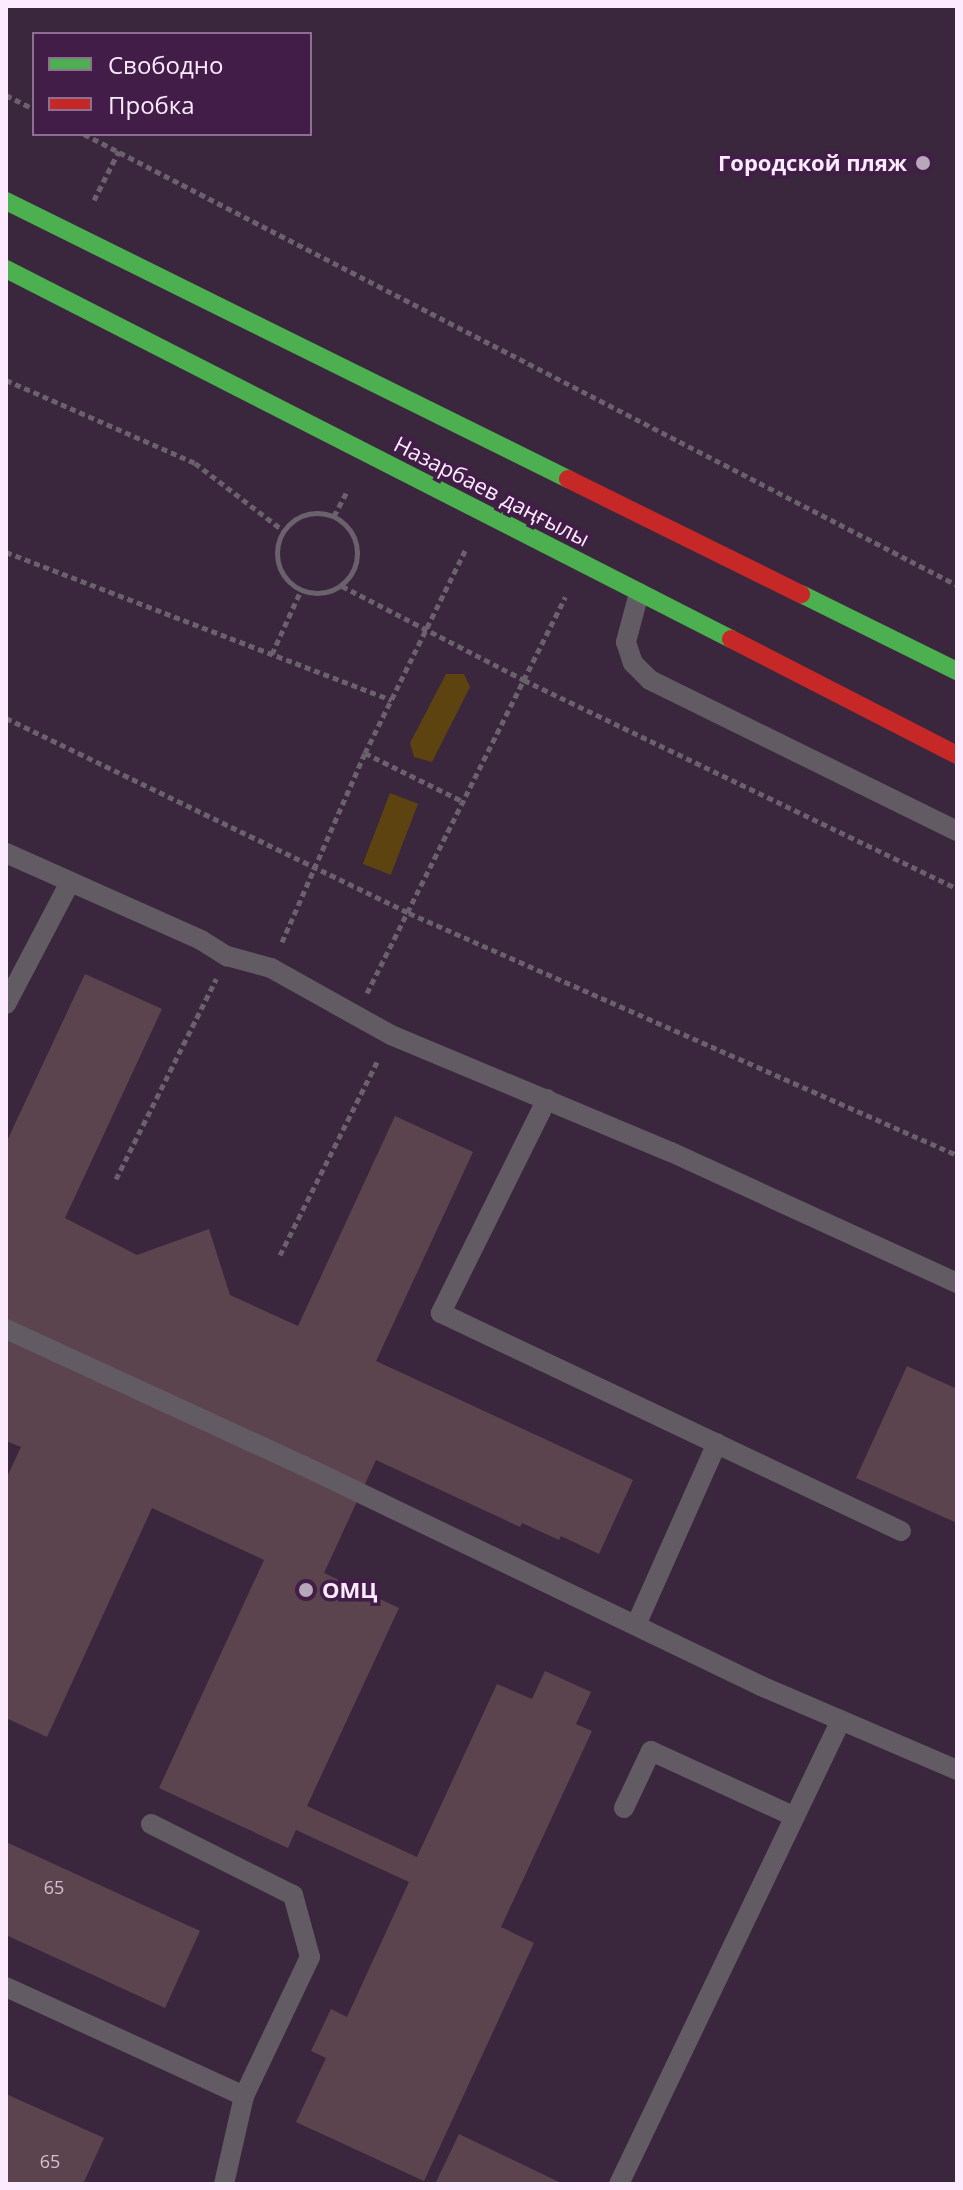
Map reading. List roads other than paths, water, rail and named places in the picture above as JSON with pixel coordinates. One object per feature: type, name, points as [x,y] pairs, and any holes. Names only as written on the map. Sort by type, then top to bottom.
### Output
[{"type":"main road","name":"Назарбаев даңғылы","points":[[6,201],[957,671]]},
{"type":"main road","name":"Назарбаев даңғылы","points":[[6,269],[957,755]]},
{"type":"lane","points":[[639,593],[626,642],[633,663],[650,680],[957,831]]},
{"type":"lane","points":[[6,853],[201,940],[227,956],[271,968],[391,1035],[547,1099],[957,1283]]},
{"type":"lane","points":[[6,1004],[70,882]]},
{"type":"lane","points":[[547,1099],[441,1313],[901,1531]]},
{"type":"lane","points":[[6,1329],[302,1465],[636,1625],[957,1770]]},
{"type":"lane","points":[[636,1625],[717,1443]]},
{"type":"lane","points":[[619,2184],[841,1720]]},
{"type":"lane","points":[[624,1808],[651,1751],[795,1817]]},
{"type":"lane","points":[[151,1824],[293,1895],[310,1957],[244,2096],[224,2184]]},
{"type":"lane","points":[[6,1987],[244,2096]]},
{"type":"place","name":"Городской пляж","points":[[923,163]]},
{"type":"place","name":"ОМЦ","points":[[306,1590]]}]
